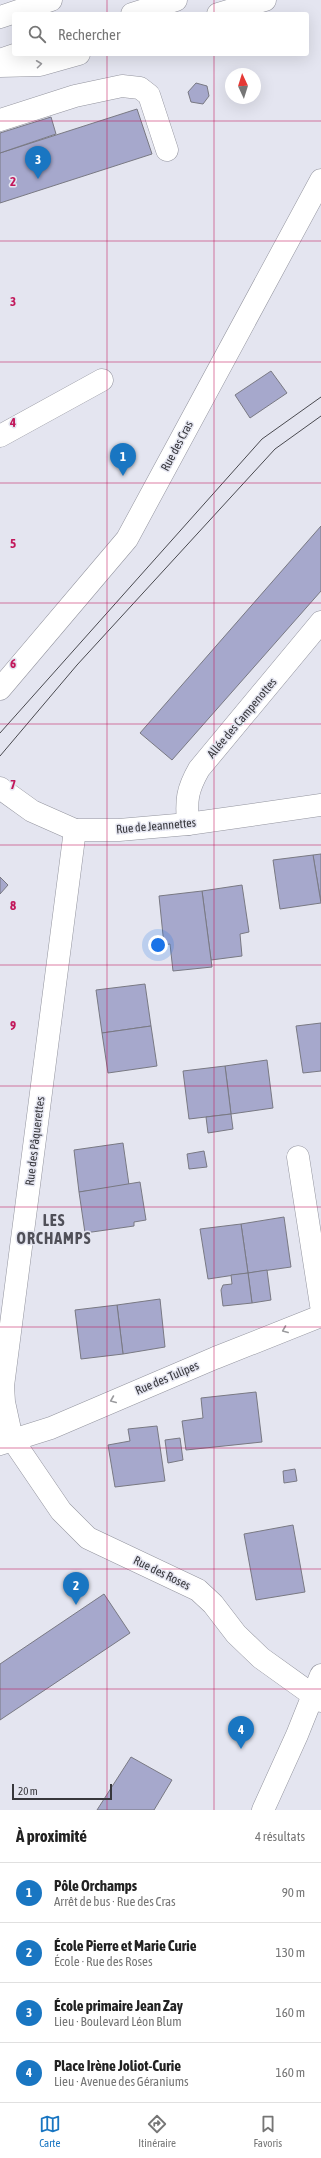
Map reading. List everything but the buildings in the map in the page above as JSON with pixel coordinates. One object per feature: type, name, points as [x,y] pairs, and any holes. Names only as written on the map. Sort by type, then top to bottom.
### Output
[{"type":"street","points":[[15,12],[51,0]]},
{"type":"street","points":[[138,12],[176,0]]},
{"type":"street","points":[[225,12],[265,0]]},
{"type":"street","points":[[0,17],[12,13]]},
{"type":"street","points":[[0,60],[12,56]]},
{"type":"street","points":[[0,66],[40,65],[72,56]]},
{"type":"street","points":[[0,120],[75,96],[122,86],[140,88],[149,95],[167,150]]},
{"type":"street","name":"Rue des Cras","points":[[0,689],[68,611],[127,539],[321,180]]},
{"type":"street","points":[[0,436],[102,380]]},
{"type":"street","name":"Allée des Campenottes","points":[[188,824],[186,801],[199,769],[321,622]]},
{"type":"street","name":"Rue de Jeannettes","points":[[0,788],[32,811],[75,830],[118,830],[188,824],[321,805]]},
{"type":"street","name":"Rue des Pâquerettes","points":[[6,1442],[3,1386],[75,830]]},
{"type":"street","points":[[298,1157],[321,1305]]},
{"type":"street","name":"Rue des Tulipes","points":[[6,1442],[51,1428],[215,1358],[321,1316]]},
{"type":"street","name":"Rue des Roses","points":[[6,1442],[61,1511],[88,1538],[198,1590],[213,1604],[236,1634],[261,1658],[316,1698]]},
{"type":"street","points":[[263,1810],[297,1735],[316,1698],[321,1674]]},
{"type":"tram line","points":[[0,733],[262,439],[321,397]]},
{"type":"tram line","points":[[0,756],[77,665],[275,449],[321,416]]},
{"type":"place","name":"École primaire Jean Zay","points":[[38,179]]},
{"type":"place","name":"Pôle Orchamps","points":[[123,476]]},
{"type":"place","name":"École Pierre et Marie Curie","points":[[76,1605]]},
{"type":"place","name":"Place Irène Joliot-Curie","points":[[241,1749]]},
{"type":"district","name":"LES ORCHAMPS","points":[[54,1229]]}]
